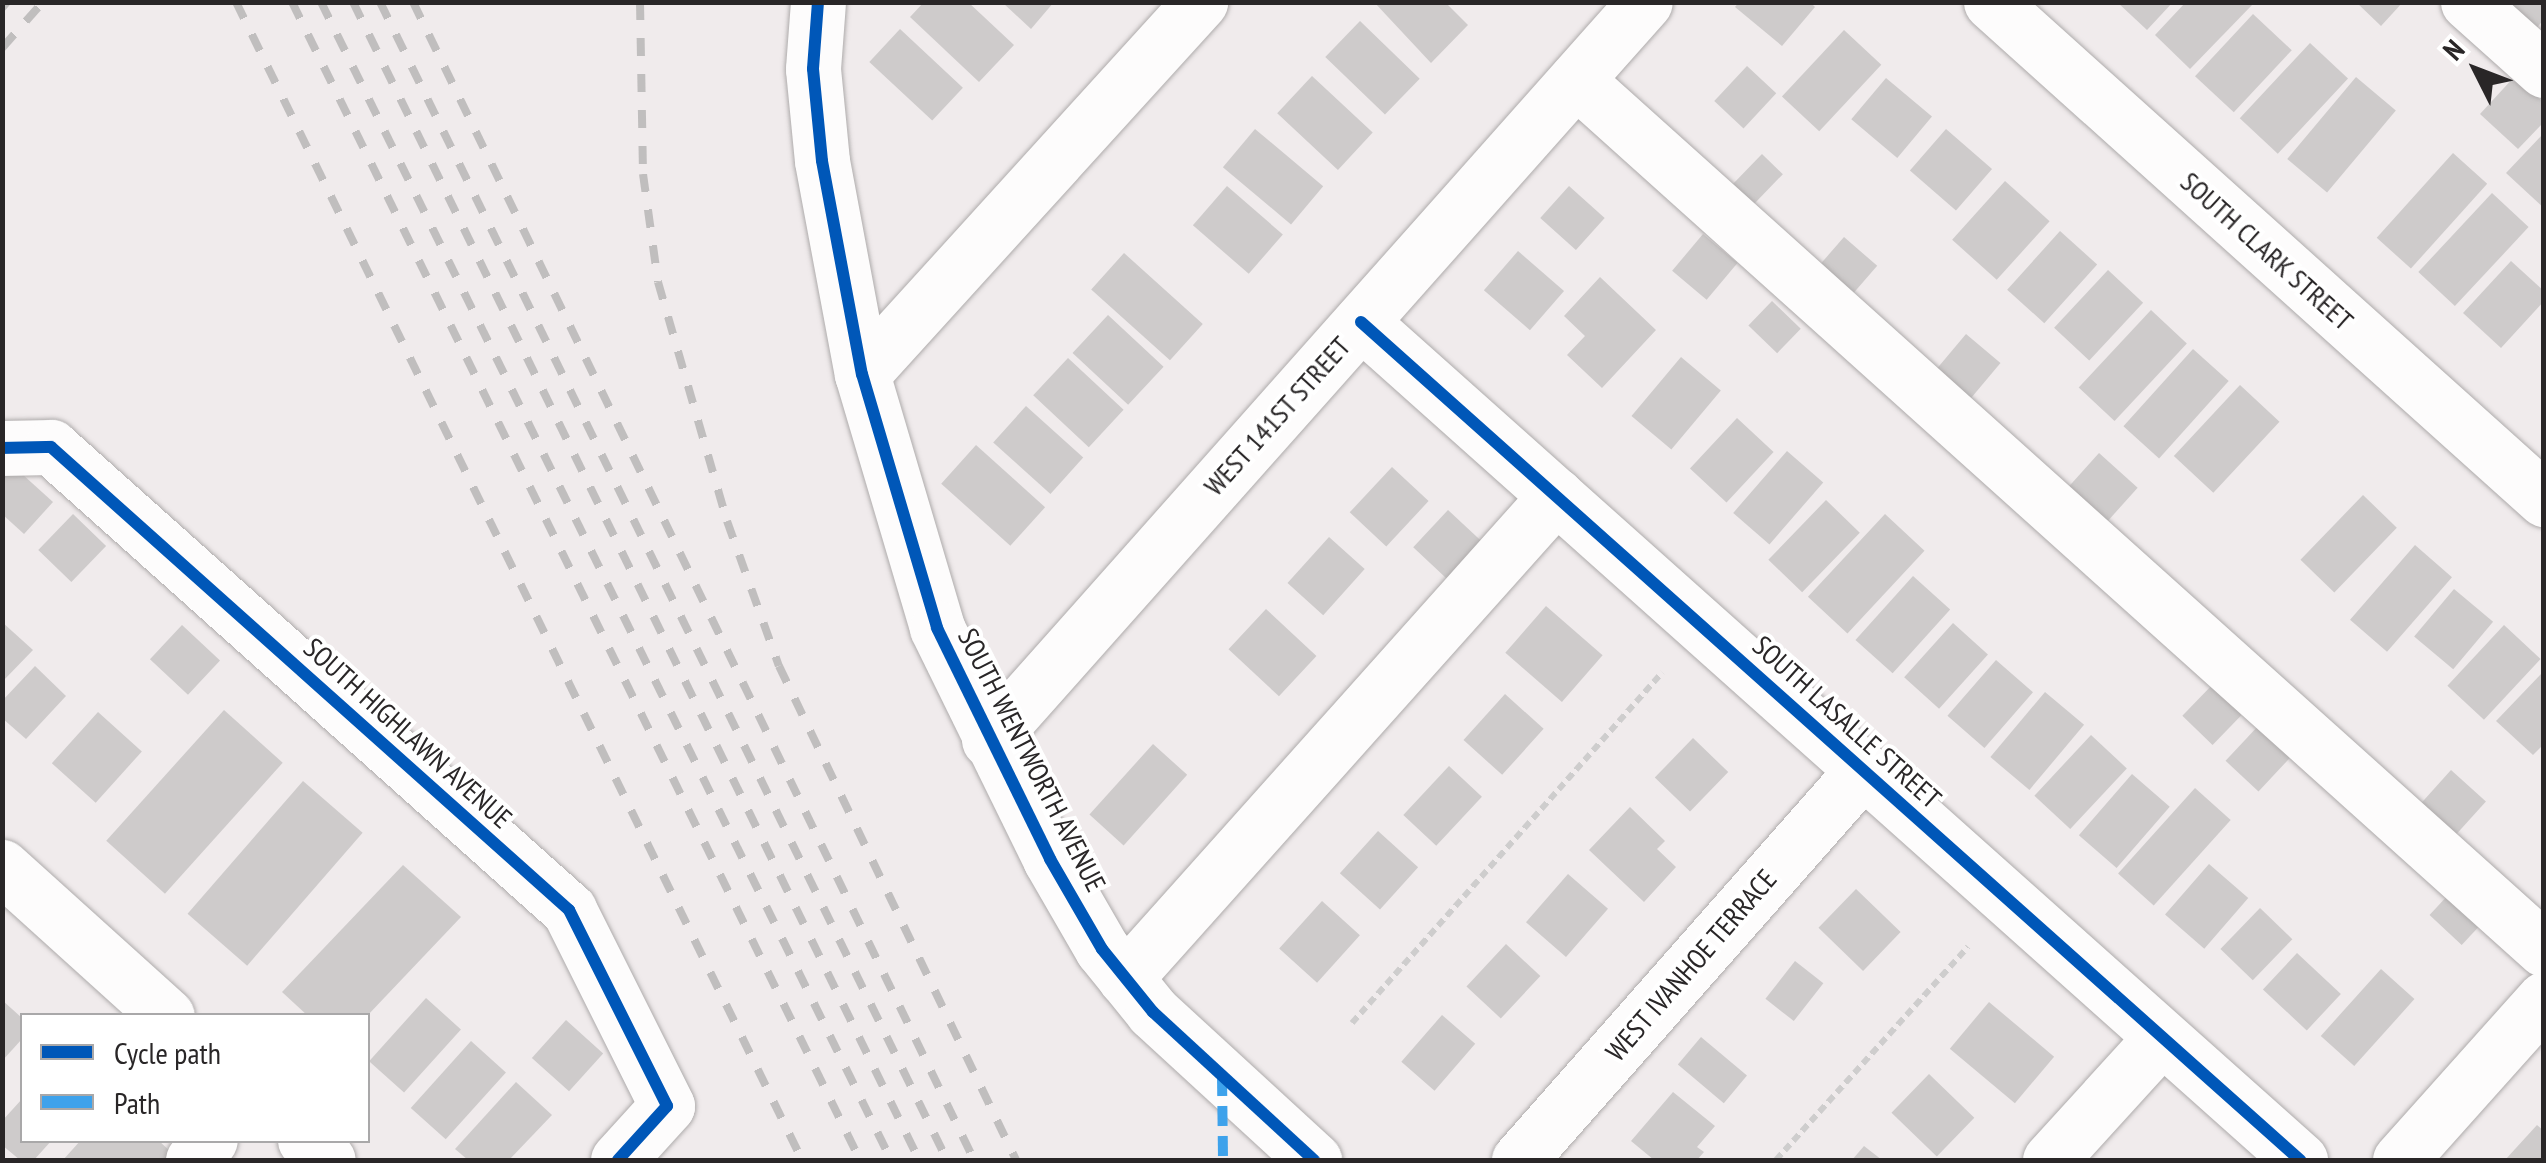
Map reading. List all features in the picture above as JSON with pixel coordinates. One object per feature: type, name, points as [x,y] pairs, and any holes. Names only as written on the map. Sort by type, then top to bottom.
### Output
[{"type":"street","name":"SOUTH WENTWORTH AVENUE","points":[[818,2],[814,69],[822,160],[862,374],[938,628],[1050,859],[1125,978],[1153,1012],[1314,1160]]},
{"type":"street","points":[[862,374],[1200,2]]},
{"type":"street","name":"WEST 141ST STREET","points":[[989,740],[1645,2]]},
{"type":"street","name":"SOUTH CLARK STREET","points":[[1991,2],[2544,499]]},
{"type":"street","points":[[2468,2],[2544,70]]},
{"type":"street","points":[[1576,80],[2544,948]]},
{"type":"street","name":"SOUTH LASALLE STREET","points":[[1361,322],[2300,1160]]},
{"type":"street","name":"SOUTH HIGHLAWN AVENUE","points":[[27,448],[569,910],[667,1106],[618,1160]]},
{"type":"street","points":[[1125,978],[1556,496]]},
{"type":"street","name":"WEST IVANHOE TERRACE","points":[[1518,1160],[1863,770]]},
{"type":"street","points":[[5,875],[164,1013]]},
{"type":"street","points":[[2400,1160],[2544,999]]},
{"type":"street","points":[[2050,1160],[2162,1037]]},
{"type":"street","points":[[309,1143],[328,1160]]},
{"type":"path","points":[[1352,1023],[1662,672]]},
{"type":"path","points":[[1776,1160],[1968,947]]},
{"type":"building","points":[[924,2],[968,2],[1014,45],[979,82],[910,17]]},
{"type":"building","points":[[1002,2],[1054,2],[1031,29]]},
{"type":"building","points":[[1374,2],[1445,2],[1468,25],[1431,63]]},
{"type":"building","points":[[1739,2],[1810,2],[1815,7],[1782,46],[1735,7]]},
{"type":"building","points":[[2117,2],[2173,2],[2147,30]]},
{"type":"building","points":[[2356,2],[2403,2],[2381,26]]},
{"type":"building","points":[[2503,2],[2544,2],[2544,19],[2536,29]]},
{"type":"building","points":[[2185,3],[2254,3],[2190,69],[2155,35]]},
{"type":"building","points":[[2253,14],[2292,50],[2234,112],[2195,76]]},
{"type":"building","points":[[1360,21],[1420,79],[1385,115],[1325,57]]},
{"type":"building","points":[[900,29],[963,88],[932,121],[869,62]]},
{"type":"building","points":[[1844,30],[1881,65],[1819,131],[1782,97]]},
{"type":"building","points":[[2310,43],[2348,78],[2278,154],[2240,118]]},
{"type":"building","points":[[1747,66],[1776,93],[1744,128],[1714,101]]},
{"type":"building","points":[[1312,76],[1373,133],[1338,170],[1277,113]]},
{"type":"building","points":[[2515,76],[2544,103],[2544,122],[2518,149],[2480,114]]},
{"type":"building","points":[[2356,77],[2396,110],[2327,192],[2287,159]]},
{"type":"building","points":[[1886,78],[1932,117],[1897,158],[1851,119]]},
{"type":"building","points":[[1255,129],[1323,186],[1291,225],[1223,167]]},
{"type":"building","points":[[1946,129],[1992,169],[1956,211],[1910,171]]},
{"type":"building","points":[[2544,133],[2544,208],[2506,173]]},
{"type":"building","points":[[2453,153],[2487,184],[2411,268],[2377,238]]},
{"type":"building","points":[[1762,154],[1783,174],[1752,207],[1731,186]]},
{"type":"building","points":[[2005,181],[2050,221],[1997,280],[1952,240]]},
{"type":"building","points":[[1227,186],[1283,235],[1249,274],[1193,225]]},
{"type":"building","points":[[1569,186],[1605,218],[1576,250],[1540,218]]},
{"type":"building","points":[[2492,193],[2529,227],[2455,306],[2418,272]]},
{"type":"building","points":[[2060,231],[2097,264],[2044,323],[2007,290]]},
{"type":"building","points":[[1703,234],[1737,263],[1707,300],[1672,271]]},
{"type":"building","points":[[1844,237],[1877,266],[1848,299],[1815,270]]},
{"type":"building","points":[[1518,251],[1564,291],[1530,330],[1484,290]]},
{"type":"building","points":[[1124,253],[1203,324],[1170,360],[1091,289]]},
{"type":"building","points":[[2511,261],[2544,291],[2544,301],[2501,348],[2463,313]]},
{"type":"building","points":[[2108,270],[2143,303],[2089,361],[2054,328]]},
{"type":"building","points":[[1600,277],[1656,330],[1602,388],[1567,355],[1585,336],[1564,316]]},
{"type":"building","points":[[1772,301],[1801,329],[1777,353],[1748,325]]},
{"type":"building","points":[[2151,310],[2187,343],[2115,421],[2079,388]]},
{"type":"building","points":[[1108,315],[1164,367],[1128,405],[1073,353]]},
{"type":"building","points":[[1966,334],[2000,363],[1970,400],[1935,371]]},
{"type":"building","points":[[2193,349],[2229,381],[2159,458],[2123,426]]},
{"type":"building","points":[[1681,357],[1721,390],[1671,449],[1632,416]]},
{"type":"building","points":[[1068,358],[1124,410],[1089,447],[1033,395]]},
{"type":"building","points":[[2240,385],[2279,422],[2213,493],[2174,456]]},
{"type":"building","points":[[1026,406],[1083,458],[1050,494],[993,442]]},
{"type":"building","points":[[1737,418],[1774,452],[1727,503],[1690,468]]},
{"type":"building","points":[[976,445],[1045,507],[1010,546],[941,484]]},
{"type":"building","points":[[1787,451],[1823,482],[1769,544],[1733,513]]},
{"type":"building","points":[[2099,453],[2138,488],[2104,525],[2066,490]]},
{"type":"building","points":[[11,464],[53,502],[24,534],[2,514],[2,473]]},
{"type":"building","points":[[1392,467],[1429,501],[1386,546],[1350,512]]},
{"type":"building","points":[[2363,495],[2397,528],[2334,592],[2300,560]]},
{"type":"building","points":[[1826,500],[1860,533],[1802,592],[1768,560]]},
{"type":"building","points":[[1448,510],[1487,547],[1453,584],[1413,547]]},
{"type":"building","points":[[73,514],[106,546],[71,582],[38,550]]},
{"type":"building","points":[[1885,514],[1924,551],[1847,633],[1808,597]]},
{"type":"building","points":[[1329,537],[1365,569],[1323,615],[1288,583]]},
{"type":"building","points":[[2415,545],[2452,577],[2387,652],[2350,620]]},
{"type":"building","points":[[1913,576],[1950,609],[1893,673],[1855,640]]},
{"type":"building","points":[[2454,589],[2493,622],[2453,669],[2414,636]]},
{"type":"building","points":[[1546,606],[1603,655],[1562,702],[1505,653]]},
{"type":"building","points":[[1266,609],[1316,656],[1279,696],[1228,649]]},
{"type":"building","points":[[2,622],[33,650],[2,682]]},
{"type":"building","points":[[1953,623],[1988,654],[1939,709],[1904,677]]},
{"type":"building","points":[[182,625],[220,660],[188,695],[150,659]]},
{"type":"building","points":[[2504,625],[2541,659],[2484,720],[2447,686]]},
{"type":"building","points":[[1996,660],[2033,692],[1984,748],[1947,716]]},
{"type":"building","points":[[35,666],[66,696],[26,739],[2,718],[2,701]]},
{"type":"building","points":[[2544,671],[2544,744],[2533,755],[2496,721]]},
{"type":"building","points":[[2215,682],[2245,711],[2213,745],[2182,716]]},
{"type":"building","points":[[2045,692],[2084,725],[2029,790],[1990,757]]},
{"type":"building","points":[[1505,694],[1544,729],[1502,775],[1464,740]]},
{"type":"building","points":[[224,710],[283,763],[165,894],[106,841]]},
{"type":"building","points":[[98,712],[142,751],[96,803],[52,763]]},
{"type":"building","points":[[2259,725],[2292,756],[2258,792],[2226,761]]},
{"type":"building","points":[[2091,735],[2127,768],[2070,829],[2034,796]]},
{"type":"building","points":[[1693,738],[1728,772],[1690,812],[1655,778]]},
{"type":"building","points":[[1153,744],[1187,775],[1124,845],[1089,815]]},
{"type":"building","points":[[1449,766],[1482,797],[1436,846],[1403,815]]},
{"type":"building","points":[[2451,770],[2486,801],[2454,837],[2419,806]]},
{"type":"building","points":[[2132,774],[2170,807],[2117,868],[2079,835]]},
{"type":"building","points":[[303,781],[363,833],[247,966],[188,914]]},
{"type":"building","points":[[2195,788],[2231,820],[2154,906],[2118,873]]},
{"type":"building","points":[[1630,807],[1665,841],[1657,849],[1676,867],[1644,902],[1589,850]]},
{"type":"building","points":[[1378,831],[1418,867],[1380,909],[1340,873]]},
{"type":"building","points":[[2209,864],[2248,898],[2204,949],[2165,915]]},
{"type":"building","points":[[403,865],[461,917],[370,1013],[305,1013],[282,992]]},
{"type":"building","points":[[1568,874],[1608,909],[1566,957],[1526,922]]},
{"type":"building","points":[[1856,889],[1901,932],[1863,971],[1818,928]]},
{"type":"building","points":[[2450,893],[2482,923],[2462,945],[2430,915]]},
{"type":"building","points":[[1322,901],[1360,935],[1317,983],[1279,949]]},
{"type":"building","points":[[2260,908],[2292,939],[2253,980],[2220,949]]},
{"type":"building","points":[[1506,944],[1540,976],[1501,1018],[1466,986]]},
{"type":"building","points":[[2297,953],[2341,994],[2307,1030],[2263,990]]},
{"type":"building","points":[[1795,961],[1823,983],[1794,1021],[1765,999]]},
{"type":"building","points":[[2381,969],[2414,999],[2354,1066],[2321,1036]]},
{"type":"building","points":[[426,998],[461,1029],[404,1093],[370,1060]]},
{"type":"building","points":[[2,1000],[20,1016],[20,1041],[2,1061]]},
{"type":"building","points":[[1989,1002],[2054,1057],[2015,1103],[1950,1049]]},
{"type":"building","points":[[1442,1015],[1475,1044],[1435,1091],[1401,1062]]},
{"type":"building","points":[[566,1020],[603,1053],[569,1091],[532,1058]]},
{"type":"building","points":[[1701,1037],[1747,1076],[1724,1103],[1678,1065]]},
{"type":"building","points":[[471,1041],[506,1072],[446,1139],[411,1108]]},
{"type":"building","points":[[1929,1074],[1974,1118],[1937,1157],[1891,1113]]},
{"type":"building","points":[[516,1082],[552,1115],[509,1160],[468,1160],[455,1149]]},
{"type":"building","points":[[1673,1092],[1715,1126],[1697,1147],[1704,1152],[1697,1160],[1654,1160],[1631,1141]]},
{"type":"building","points":[[20,1101],[20,1143],[49,1143],[34,1160],[20,1160],[2,1145],[2,1121]]},
{"type":"building","points":[[2537,1125],[2544,1131],[2544,1160],[2505,1160]]},
{"type":"building","points":[[78,1143],[161,1143],[172,1153],[165,1160],[63,1160]]},
{"type":"building","points":[[1864,1146],[1882,1160],[1852,1160]]},
{"type":"railway","points":[[2,8],[7,2]]},
{"type":"railway","points":[[2,48],[43,2]]},
{"type":"railway","points":[[236,2],[802,1160]]},
{"type":"railway","points":[[292,2],[860,1160]]},
{"type":"railway","points":[[321,2],[891,1160]]},
{"type":"railway","points":[[353,2],[919,1160]]},
{"type":"railway","points":[[380,2],[947,1160]]},
{"type":"railway","points":[[413,2],[974,1160]]},
{"type":"railway","points":[[640,2],[643,174],[658,282],[727,521],[779,666],[1016,1160]]},
{"type":"marked path","points":[[1222,1076],[1223,1160]]},
{"type":"cycle path","points":[[818,2],[813,69],[822,161],[862,374],[937,628],[1050,859],[1102,949],[1153,1012],[1314,1160]]},
{"type":"cycle path","points":[[1361,322],[2300,1160]]},
{"type":"cycle path","points":[[2,448],[51,447],[569,910],[667,1106],[618,1160]]}]
